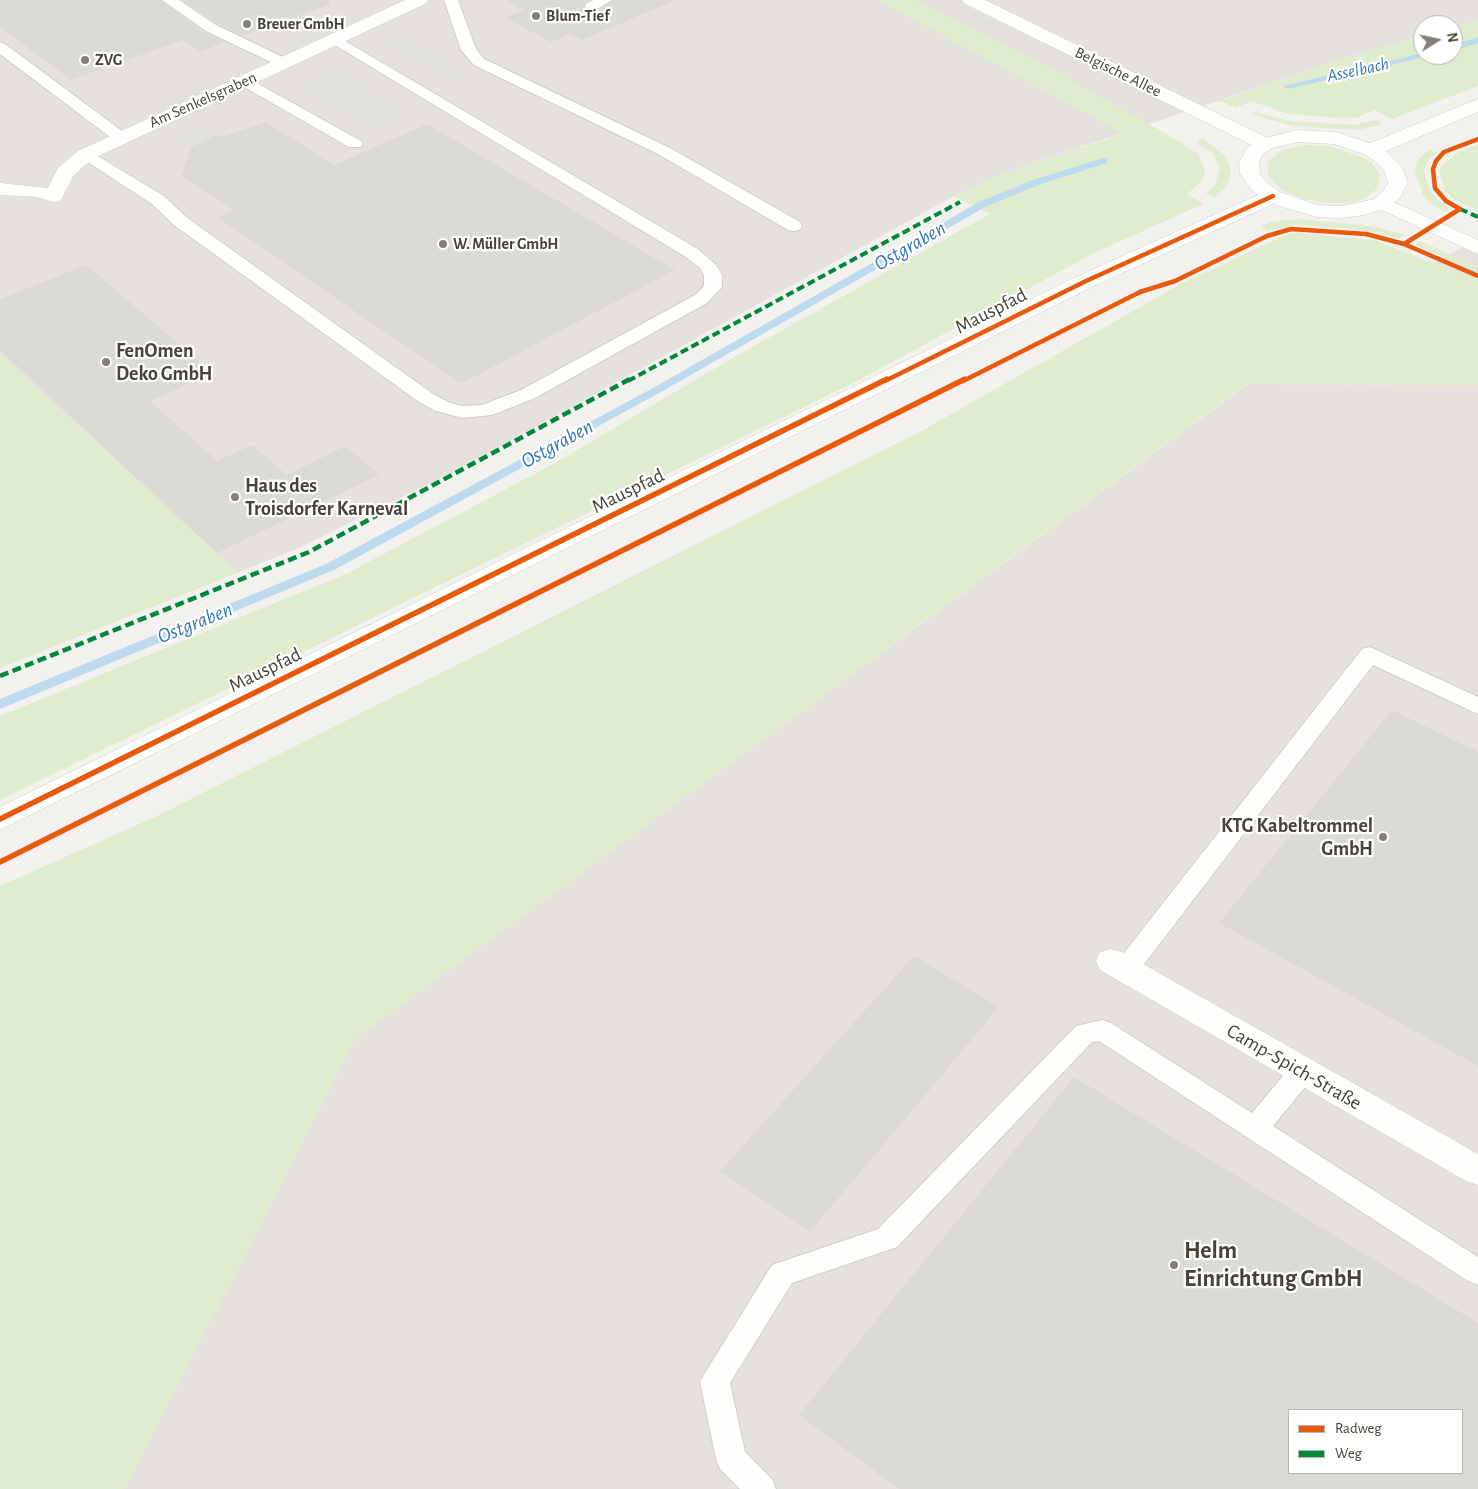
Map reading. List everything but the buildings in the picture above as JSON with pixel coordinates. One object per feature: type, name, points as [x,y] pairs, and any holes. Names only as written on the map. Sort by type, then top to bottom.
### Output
[{"type":"street","name":"Am Senkelsgraben","points":[[0,189],[37,190],[54,196],[65,172],[85,155],[120,137],[244,82],[419,0]]},
{"type":"street","name":"Belgische Allee","points":[[971,0],[1265,144]]},
{"type":"street","points":[[1371,150],[1478,104]]},
{"type":"street","points":[[1316,136],[1336,138],[1371,150],[1391,166],[1395,171],[1398,183],[1393,194],[1382,202],[1364,209],[1342,212],[1317,211],[1293,205],[1273,196],[1258,186],[1250,174],[1249,163],[1254,152],[1265,144],[1288,137],[1316,136]]},
{"type":"street","name":"Mauspfad","points":[[0,819],[1086,281],[1273,196]]},
{"type":"street","points":[[1382,202],[1478,248]]},
{"type":"street","name":"Camp-Spich-Straße","points":[[1118,965],[1478,1171]]},
{"type":"lane","points":[[169,0],[211,28],[284,63]]},
{"type":"lane","points":[[451,0],[469,50],[479,62],[664,151],[794,226]]},
{"type":"lane","points":[[85,155],[158,200],[180,221],[426,398],[444,407],[463,412],[485,411],[528,394],[701,299],[713,287],[713,274],[707,265],[692,254],[335,39]]},
{"type":"lane","points":[[0,47],[120,137]]},
{"type":"lane","points":[[244,82],[355,144]]},
{"type":"lane","points":[[1118,965],[1370,654],[1478,706]]},
{"type":"lane","points":[[761,1489],[731,1459],[715,1381],[782,1274],[887,1238],[1085,1033],[1102,1030],[1478,1272]]},
{"type":"lane","points":[[1255,1129],[1302,1072]]},
{"type":"shaded area","points":[[0,0],[1478,0],[1478,20],[1463,25],[1463,15],[1413,15],[1413,39],[1345,58],[1001,174],[954,196],[459,469],[301,547],[237,573],[0,354]]},
{"type":"shaded area","points":[[937,0],[950,0],[1006,27],[999,31]]},
{"type":"shaded area","points":[[354,14],[367,15],[294,49],[276,49]]},
{"type":"shaded area","points":[[1016,33],[1092,69],[1084,73],[1010,36]]},
{"type":"shaded area","points":[[399,34],[468,73],[449,81],[380,42]]},
{"type":"shaded area","points":[[333,66],[413,113],[372,131],[292,83]]},
{"type":"shaded area","points":[[206,82],[218,84],[159,111],[145,109]]},
{"type":"shaded area","points":[[207,121],[223,131],[189,146],[172,136]]},
{"type":"shaded area","points":[[1478,239],[1478,280],[1434,263]]},
{"type":"shaded area","points":[[1248,384],[1478,385],[1478,1489],[124,1489],[356,1038]]},
{"type":"green space","points":[[876,0],[913,0],[1059,73],[1180,142],[1198,154],[1204,167],[1205,175],[1202,181],[1187,194],[1203,204],[1096,252],[853,383],[0,800],[0,716],[346,574],[555,463],[736,356],[990,214],[954,196],[1001,174],[1120,135],[1116,130]]},
{"type":"green space","points":[[1478,20],[1478,86],[1392,119],[1374,110],[1358,117],[1342,118],[1289,114],[1251,101],[1236,108],[1220,101],[1345,58],[1413,39],[1413,65],[1463,65],[1463,25]]},
{"type":"green space","points":[[1255,112],[1290,121],[1355,125],[1376,120],[1382,124],[1358,130],[1293,126],[1251,114]]},
{"type":"green space","points":[[1203,139],[1226,157],[1231,171],[1227,186],[1214,198],[1206,193],[1215,185],[1220,168],[1212,153],[1196,142]]},
{"type":"green space","points":[[1478,144],[1478,211],[1453,199],[1445,191],[1439,170],[1459,152]]},
{"type":"green space","points":[[1306,145],[1330,146],[1364,158],[1372,163],[1380,176],[1377,189],[1364,199],[1354,202],[1329,203],[1304,199],[1282,190],[1269,177],[1267,164],[1270,159],[1284,149]]},
{"type":"green space","points":[[1429,149],[1437,153],[1430,158],[1424,170],[1429,189],[1439,201],[1450,208],[1445,212],[1430,203],[1423,195],[1415,171],[1417,161]]},
{"type":"green space","points":[[1299,219],[1370,226],[1406,235],[1399,238],[1359,229],[1295,225],[1267,231],[1261,226],[1274,221]]},
{"type":"green space","points":[[1295,233],[1373,240],[1478,280],[1478,385],[1247,384],[356,1038],[124,1489],[0,1489],[0,886],[155,817],[925,429],[1179,285],[1285,235]]},
{"type":"green space","points":[[1420,241],[1478,267],[1478,271],[1415,245]]},
{"type":"green space","points":[[0,354],[40,391],[237,573],[0,668]]},
{"type":"waterway","name":"Asselbach","points":[[1463,45],[1478,40]]},
{"type":"waterway","name":"Asselbach","points":[[1288,86],[1413,58]]},
{"type":"waterway","name":"Ostgraben","points":[[0,704],[330,567],[657,390],[983,204],[1037,182],[1103,161]]},
{"type":"marked path","points":[[0,676],[309,552],[960,202]]},
{"type":"marked path","points":[[1460,209],[1478,217]]},
{"type":"cycle path","points":[[0,862],[1140,292],[1175,281],[1267,236],[1291,229],[1366,234],[1404,244],[1460,209],[1446,201],[1435,188],[1433,169],[1436,161],[1444,152],[1478,139]]},
{"type":"cycle path","points":[[0,819],[1086,281],[1273,196]]},
{"type":"cycle path","points":[[1404,244],[1478,276]]},
{"type":"place","name":"Blum-Tief","points":[[536,16]]},
{"type":"place","name":"Breuer GmbH","points":[[247,24]]},
{"type":"place","name":"ZVG","points":[[85,60]]},
{"type":"place","name":"W. Müller GmbH","points":[[443,244]]},
{"type":"place","name":"FenOmen Deko GmbH","points":[[106,362]]},
{"type":"place","name":"Haus des Troisdorfer Karneval","points":[[235,497]]},
{"type":"place","name":"KTG Kabeltrommel GmbH","points":[[1383,837]]},
{"type":"place","name":"Helm Einrichtung GmbH","points":[[1174,1265]]}]
